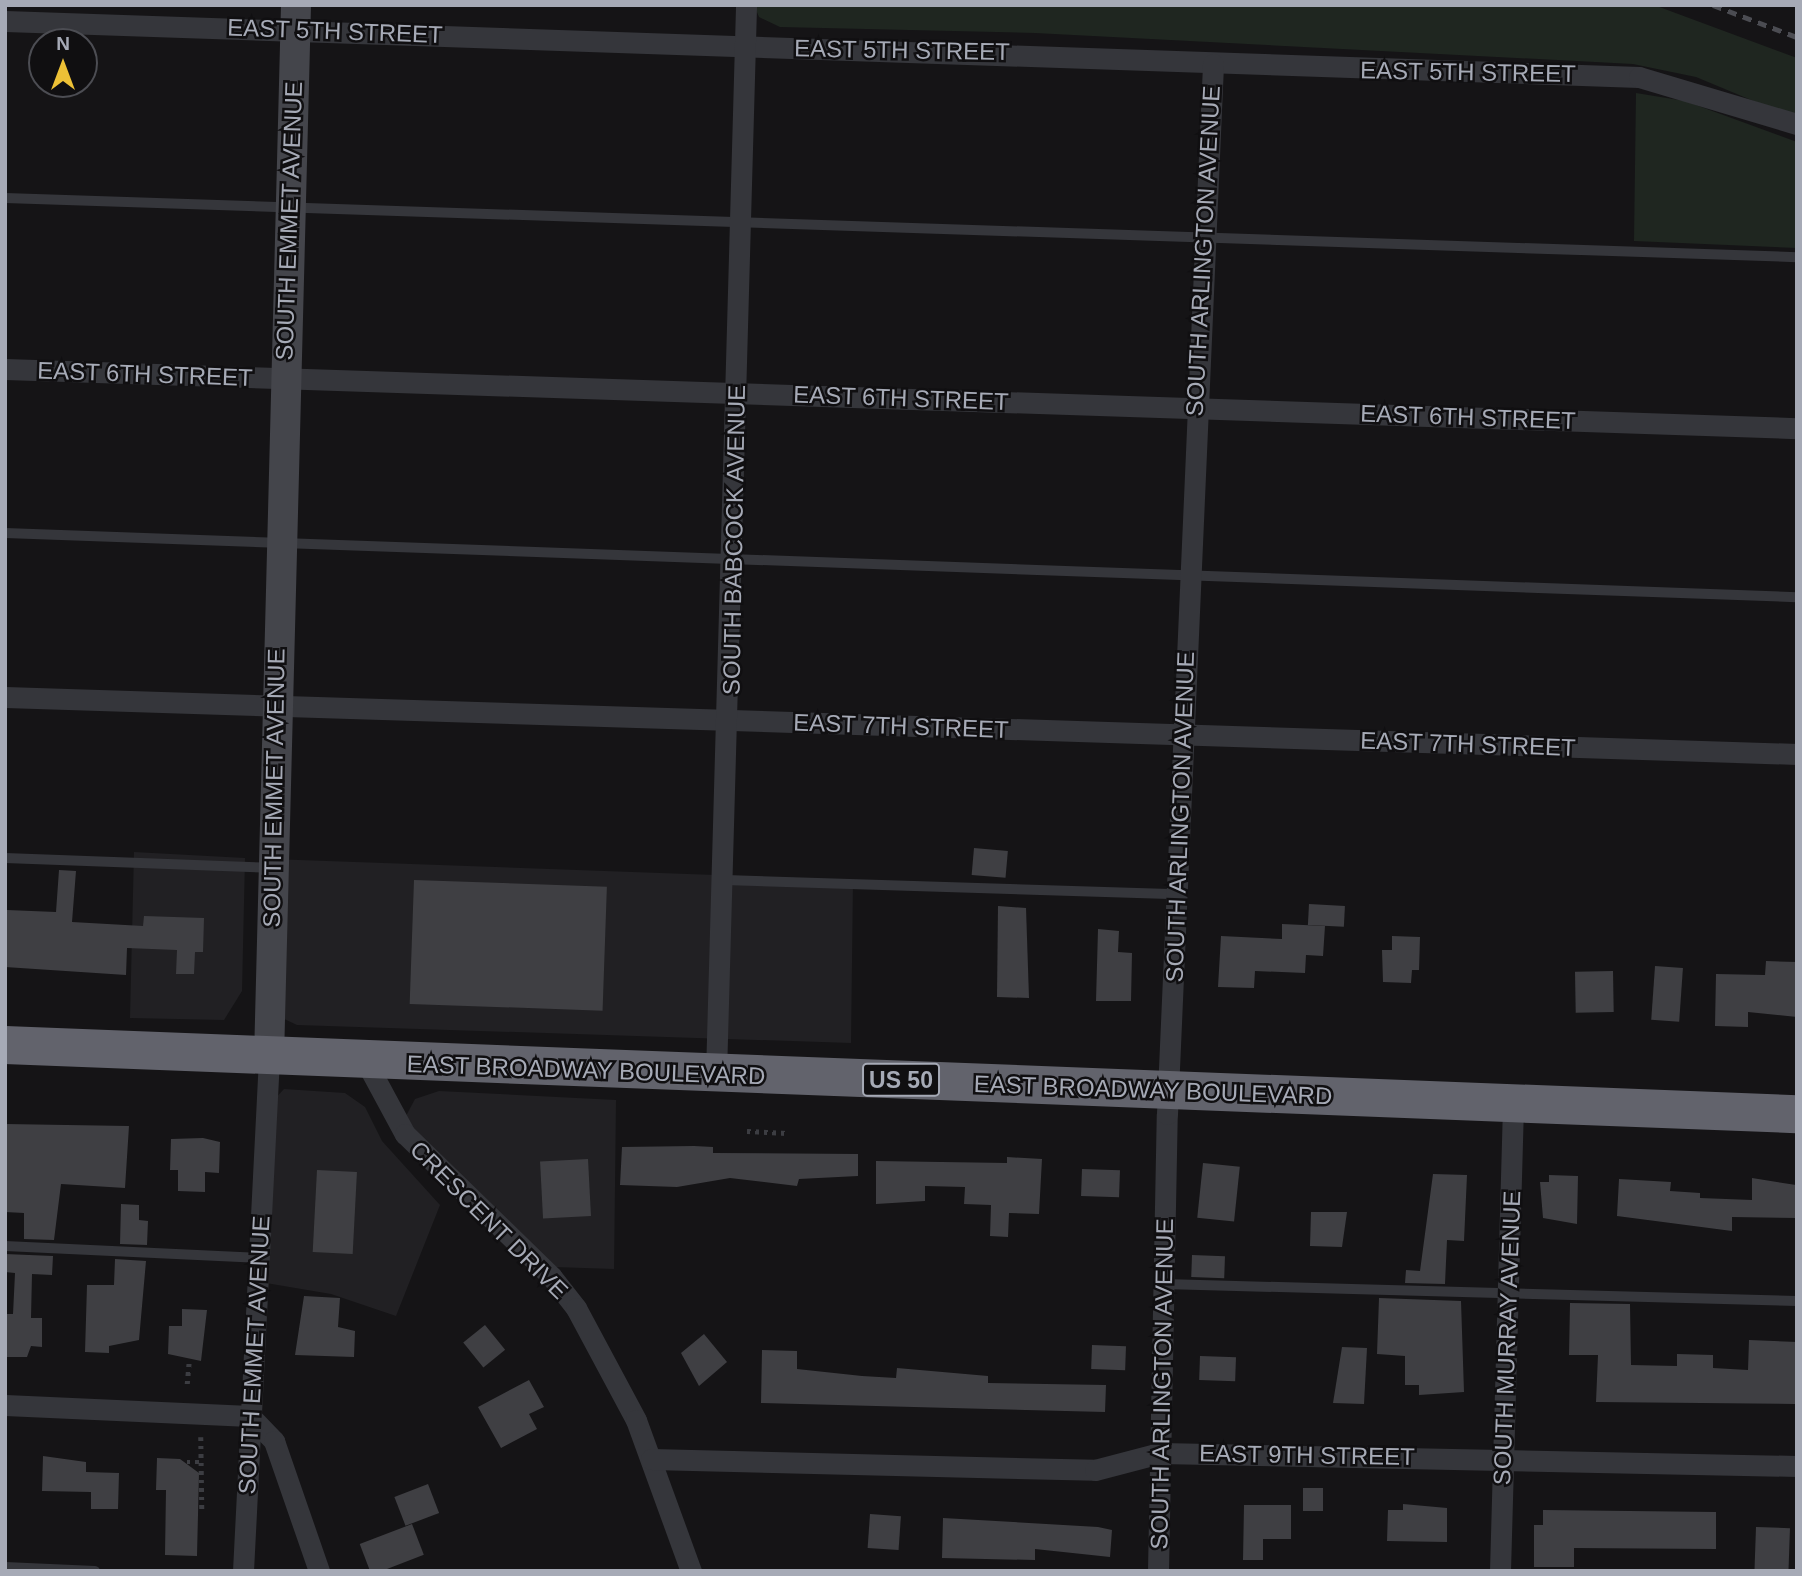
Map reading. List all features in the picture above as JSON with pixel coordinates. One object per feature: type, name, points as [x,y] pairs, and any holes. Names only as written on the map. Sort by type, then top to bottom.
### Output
[{"type":"highway","name":"EAST BROADWAY BOULEVARD","points":[[5,1045],[366,1062],[1797,1114]]},
{"type":"street","name":"SOUTH BABCOCK AVENUE","points":[[716,1074],[730,720],[746,5]]},
{"type":"street","name":"EAST 5TH STREET","points":[[5,21],[295,17],[744,47],[1039,52],[1213,64],[1639,77],[1794,123]]},
{"type":"street","name":"SOUTH EMMET AVENUE","points":[[243,1571],[269,1058],[275,705],[295,17]]},
{"type":"street","name":"SOUTH ARLINGTON AVENUE","points":[[1158,1571],[1169,1090],[1194,407],[1213,64]]},
{"type":"street","name":"EAST 6TH STREET","points":[[5,369],[1797,428]]},
{"type":"street","name":"EAST 7TH STREET","points":[[5,697],[1797,754]]},
{"type":"street","name":"CRESCENT DRIVE","points":[[366,1062],[405,1135],[551,1276],[576,1308],[618,1380],[651,1459],[691,1571]]},
{"type":"street","name":"SOUTH MURRAY AVENUE","points":[[1500,1571],[1513,1104]]},
{"type":"street","points":[[5,1405],[250,1416],[274,1441],[319,1571]]},
{"type":"street","name":"EAST 9TH STREET","points":[[651,1459],[1096,1470],[1160,1453],[1797,1466]]},
{"type":"lane","points":[[5,198],[741,227],[1797,257]]},
{"type":"lane","points":[[5,533],[280,545],[734,558],[1797,597]]},
{"type":"lane","points":[[5,858],[272,868]]},
{"type":"lane","points":[[724,880],[1178,894]]},
{"type":"lane","points":[[5,1246],[258,1258]]},
{"type":"lane","points":[[1164,1284],[1797,1301]]},
{"type":"lane","points":[[5,1567],[95,1571]]},
{"type":"path","points":[[747,1132],[787,1133]]},
{"type":"path","points":[[187,1384],[189,1360]]},
{"type":"path","points":[[201,1437],[202,1510]]},
{"type":"path","points":[[187,1462],[201,1462]]},
{"type":"shaded area","points":[[754,5],[1654,5],[1797,58],[1797,119],[1696,77],[1633,64],[1035,33],[780,27],[759,17]]},
{"type":"shaded area","points":[[1636,93],[1685,101],[1797,142],[1797,248],[1634,241]]},
{"type":"shaded area","points":[[134,852],[245,858],[242,991],[224,1020],[130,1018]]},
{"type":"shaded area","points":[[271,859],[853,880],[851,1043],[297,1025],[280,1017]]},
{"type":"shaded area","points":[[284,1089],[345,1093],[365,1107],[382,1141],[440,1205],[396,1316],[331,1294],[260,1282],[270,1104]]},
{"type":"shaded area","points":[[439,1091],[616,1100],[614,1269],[554,1267],[420,1140],[406,1116],[415,1099]]},
{"type":"building","points":[[974,848],[1008,851],[1006,878],[972,875]]},
{"type":"building","points":[[59,870],[76,871],[72,922],[143,926],[144,916],[204,918],[203,952],[195,952],[194,974],[176,974],[177,950],[127,948],[126,975],[5,967],[7,910],[56,912]]},
{"type":"building","points":[[414,880],[607,887],[603,1011],[410,1004]]},
{"type":"building","points":[[1309,904],[1345,906],[1344,927],[1308,925]]},
{"type":"building","points":[[998,906],[1026,908],[1029,998],[997,997]]},
{"type":"building","points":[[1282,924],[1325,926],[1323,956],[1306,955],[1305,973],[1255,971],[1254,988],[1218,987],[1221,936],[1282,939]]},
{"type":"building","points":[[1098,929],[1119,931],[1118,952],[1132,953],[1131,1001],[1096,1001]]},
{"type":"building","points":[[1392,936],[1420,937],[1419,970],[1412,970],[1411,983],[1383,982],[1382,950],[1392,950]]},
{"type":"building","points":[[1766,961],[1797,962],[1797,1017],[1748,1012],[1748,1027],[1715,1026],[1716,974],[1765,975]]},
{"type":"building","points":[[1655,966],[1683,968],[1679,1022],[1651,1020]]},
{"type":"building","points":[[1613,971],[1614,1012],[1576,1013],[1575,972]]},
{"type":"building","points":[[5,1124],[129,1126],[125,1188],[61,1184],[54,1240],[24,1239],[24,1213],[5,1212]]},
{"type":"building","points":[[203,1138],[220,1142],[219,1173],[205,1172],[205,1192],[178,1191],[178,1170],[170,1170],[171,1139]]},
{"type":"building","points":[[622,1147],[713,1147],[713,1153],[858,1154],[858,1176],[799,1179],[797,1186],[730,1178],[677,1187],[620,1185]]},
{"type":"building","points":[[1007,1157],[1042,1159],[1039,1214],[1009,1213],[1008,1237],[990,1236],[991,1205],[964,1204],[965,1187],[925,1186],[925,1201],[876,1204],[876,1161],[1007,1163]]},
{"type":"building","points":[[588,1159],[591,1216],[543,1218],[540,1162]]},
{"type":"building","points":[[1203,1163],[1240,1167],[1234,1222],[1197,1218]]},
{"type":"building","points":[[1082,1169],[1120,1170],[1119,1197],[1081,1196]]},
{"type":"building","points":[[317,1170],[357,1172],[353,1254],[313,1252]]},
{"type":"building","points":[[1433,1174],[1467,1175],[1464,1241],[1447,1240],[1445,1284],[1405,1283],[1406,1270],[1420,1271]]},
{"type":"building","points":[[1549,1175],[1578,1176],[1577,1224],[1543,1218],[1540,1182],[1549,1182]]},
{"type":"building","points":[[1752,1178],[1796,1185],[1797,1218],[1732,1217],[1732,1231],[1617,1216],[1619,1179],[1671,1182],[1670,1191],[1700,1193],[1700,1198],[1752,1200]]},
{"type":"building","points":[[121,1204],[139,1205],[139,1220],[148,1221],[147,1245],[120,1244]]},
{"type":"building","points":[[1311,1212],[1347,1212],[1342,1247],[1310,1246]]},
{"type":"building","points":[[5,1254],[53,1256],[52,1275],[32,1274],[31,1318],[42,1318],[42,1347],[31,1346],[27,1357],[6,1357],[5,1314],[13,1314],[15,1273],[5,1272]]},
{"type":"building","points":[[1192,1255],[1225,1256],[1224,1278],[1191,1277]]},
{"type":"building","points":[[115,1259],[146,1261],[139,1340],[109,1346],[109,1353],[85,1352],[87,1285],[114,1285]]},
{"type":"building","points":[[304,1296],[340,1298],[338,1327],[355,1331],[354,1357],[295,1355]]},
{"type":"building","points":[[1379,1298],[1461,1301],[1464,1392],[1419,1395],[1419,1385],[1405,1385],[1405,1356],[1377,1354]]},
{"type":"building","points":[[1570,1303],[1630,1304],[1631,1365],[1677,1366],[1677,1354],[1713,1355],[1713,1368],[1748,1370],[1749,1340],[1797,1342],[1795,1404],[1596,1402],[1598,1355],[1569,1355]]},
{"type":"building","points":[[182,1309],[207,1310],[201,1361],[168,1354],[169,1326],[182,1326]]},
{"type":"building","points":[[485,1325],[505,1350],[483,1367],[463,1343]]},
{"type":"building","points":[[704,1334],[727,1362],[699,1386],[681,1353]]},
{"type":"building","points":[[1092,1345],[1126,1346],[1125,1370],[1091,1369]]},
{"type":"building","points":[[1342,1347],[1367,1348],[1364,1404],[1333,1403]]},
{"type":"building","points":[[762,1350],[797,1351],[797,1369],[862,1376],[896,1378],[897,1368],[988,1376],[988,1383],[1106,1385],[1105,1412],[761,1403]]},
{"type":"building","points":[[1200,1356],[1236,1357],[1235,1381],[1199,1380]]},
{"type":"building","points":[[529,1380],[544,1407],[529,1414],[537,1429],[501,1448],[478,1407]]},
{"type":"building","points":[[43,1456],[86,1462],[86,1472],[119,1473],[118,1509],[91,1509],[91,1492],[42,1491]]},
{"type":"building","points":[[157,1458],[180,1459],[199,1473],[197,1556],[165,1555],[166,1490],[156,1490]]},
{"type":"building","points":[[428,1484],[439,1513],[406,1526],[394,1497]]},
{"type":"building","points":[[1303,1488],[1323,1488],[1323,1511],[1303,1511]]},
{"type":"building","points":[[1403,1504],[1447,1508],[1447,1542],[1387,1541],[1388,1510],[1403,1510]]},
{"type":"building","points":[[1244,1505],[1291,1505],[1291,1539],[1263,1539],[1263,1560],[1243,1560]]},
{"type":"building","points":[[1543,1510],[1716,1512],[1716,1549],[1574,1548],[1574,1567],[1534,1567],[1534,1525],[1543,1525]]},
{"type":"building","points":[[870,1514],[901,1516],[899,1550],[868,1548]]},
{"type":"building","points":[[943,1518],[1112,1530],[1110,1557],[1035,1549],[1035,1560],[942,1558]]},
{"type":"building","points":[[412,1524],[424,1555],[382,1571],[370,1571],[360,1544]]},
{"type":"building","points":[[1756,1527],[1790,1528],[1788,1571],[1754,1571]]},
{"type":"railway","points":[[1713,5],[1797,37]]}]
